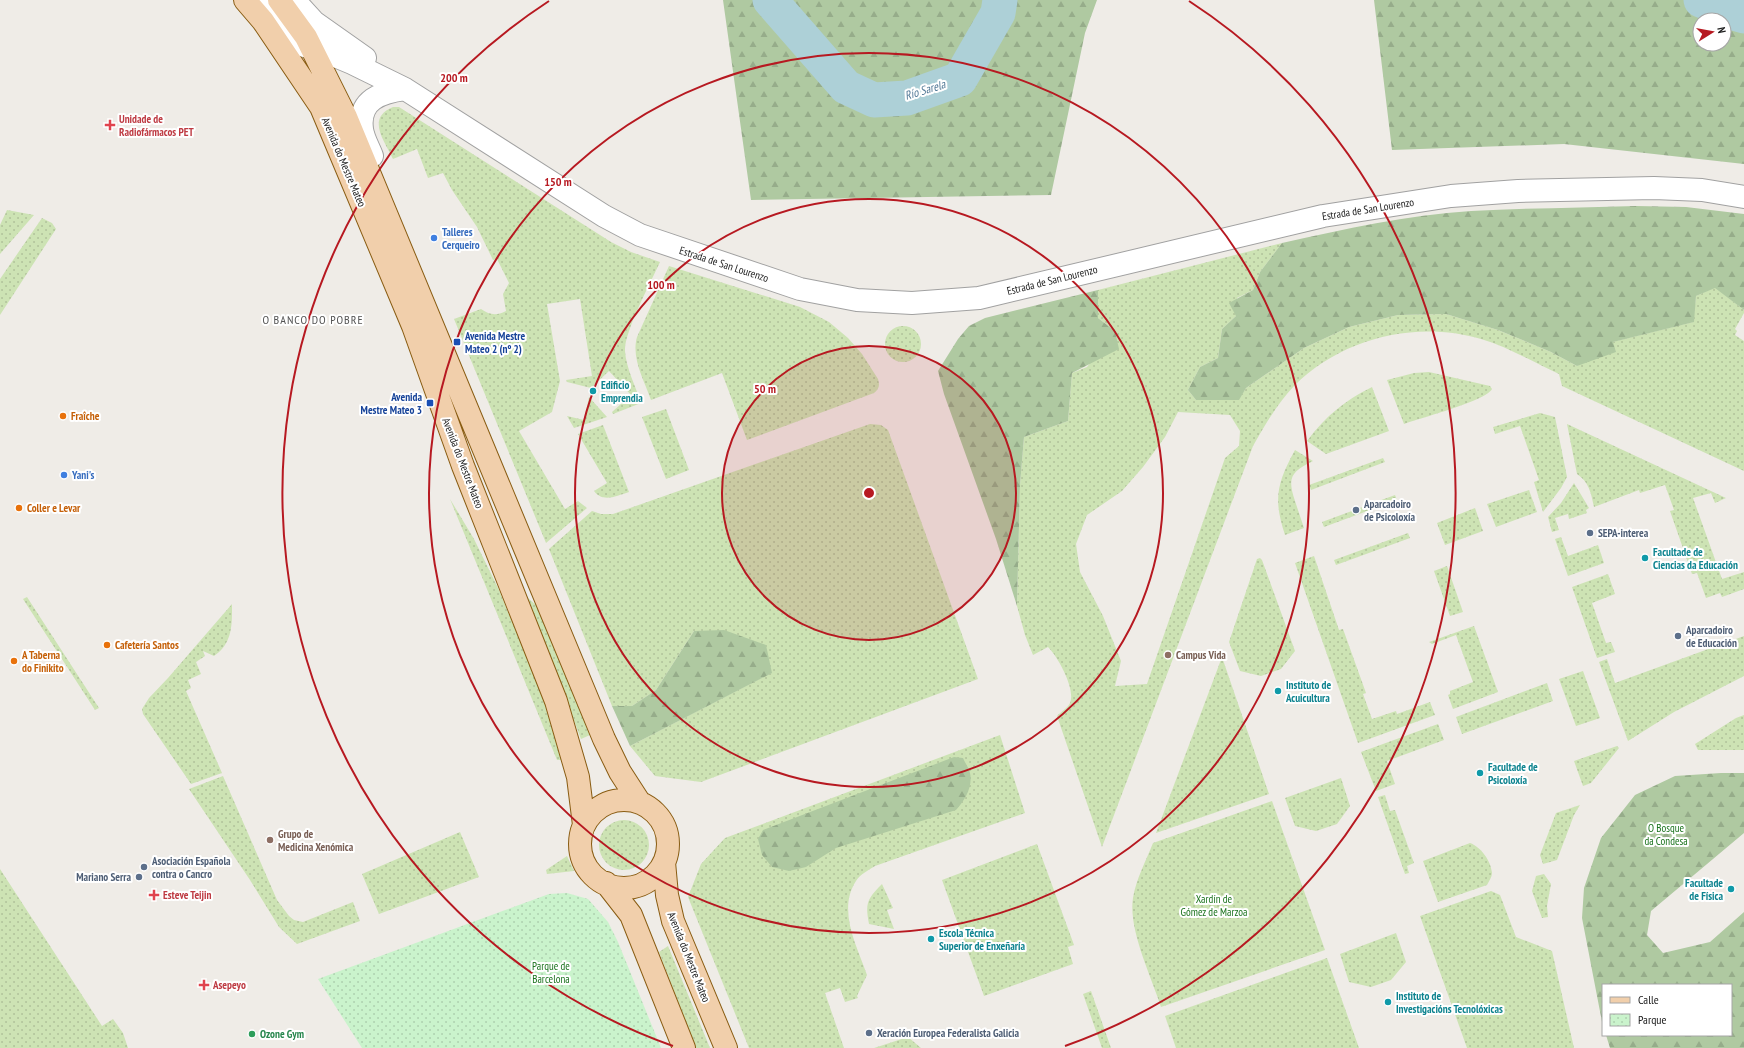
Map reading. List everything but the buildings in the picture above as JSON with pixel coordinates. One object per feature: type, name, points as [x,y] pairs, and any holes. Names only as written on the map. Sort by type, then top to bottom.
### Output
[{"type":"main road","name":"Avenida do Mestre Mateo","points":[[245,0],[263,21],[321,107],[413,326],[463,466],[556,701],[578,776],[584,825]]},
{"type":"main road","name":"Avenida do Mestre Mateo","points":[[279,0],[306,37],[346,117],[604,739],[620,772],[640,803]]},
{"type":"main road","points":[[606,883],[621,887],[640,885],[653,876],[664,862],[668,847],[665,828],[657,814],[640,803],[620,800],[605,804],[592,813],[584,825],[580,838],[583,858],[591,872],[606,883],[631,915],[684,1048]]},
{"type":"main road","name":"Avenida do Mestre Mateo","points":[[664,862],[667,895],[673,921],[726,1048]]},
{"type":"street","points":[[259,0],[290,38],[301,45],[352,63],[405,89]]},
{"type":"street","points":[[294,0],[314,22],[350,48],[386,71],[405,89]]},
{"type":"street","points":[[405,89],[388,91],[373,98],[367,104],[363,112],[362,130],[454,366],[456,384]]},
{"type":"street","name":"Estrada de San Lourenzo","points":[[405,89],[604,216],[640,235],[800,289],[857,300],[882,302],[937,302],[979,298],[1323,216],[1451,196],[1518,191],[1654,188],[1702,190],[1744,197]]},
{"type":"green space","points":[[723,0],[1097,0],[1085,33],[1051,195],[751,200]]},
{"type":"green space","points":[[1374,0],[1744,0],[1744,164],[1564,144],[1392,150]]},
{"type":"green space","points":[[393,107],[399,107],[611,242],[631,252],[660,262],[633,320],[626,343],[625,351],[627,364],[641,403],[613,414],[612,412],[631,395],[609,371],[591,388],[567,382],[566,380],[592,376],[580,299],[547,304],[560,381],[552,412],[519,431],[565,509],[578,501],[587,508],[546,543],[454,319],[481,309],[487,313],[493,314],[499,314],[506,311],[503,294],[509,283],[497,259],[493,260],[477,227],[452,190],[443,173],[428,178],[417,149],[393,159],[382,137],[379,123],[380,117]]},
{"type":"green space","points":[[1636,206],[1686,207],[1744,214],[1744,310],[1715,288],[1696,296],[1694,322],[1613,342],[1616,352],[1577,366],[1551,352],[1498,330],[1446,314],[1398,315],[1349,327],[1304,348],[1246,388],[1239,400],[1196,400],[1188,390],[1200,367],[1218,358],[1222,329],[1236,316],[1229,303],[1253,290],[1260,272],[1282,243],[1376,223],[1447,213],[1512,209]]},
{"type":"green space","points":[[7,210],[34,215],[0,254],[0,225]]},
{"type":"green space","points":[[42,218],[52,223],[56,229],[0,315],[0,279]]},
{"type":"green space","points":[[1282,243],[1260,272],[1253,290],[1237,298],[1236,316],[1222,329],[1218,358],[1200,367],[1188,390],[1196,400],[1238,400],[1246,388],[1304,348],[1349,327],[1398,315],[1446,314],[1498,330],[1551,352],[1577,366],[1612,342],[1693,322],[1696,296],[1715,287],[1744,310],[1744,313],[1735,329],[1737,331],[1735,335],[1744,341],[1744,471],[1562,386],[1559,374],[1511,350],[1481,339],[1456,334],[1431,332],[1406,333],[1381,337],[1357,345],[1334,356],[1313,369],[1294,386],[1277,407],[1253,446],[1102,847],[1057,716],[1071,702],[1070,686],[1060,664],[1048,647],[1033,655],[1025,635],[1017,606],[1020,485],[1024,437],[1068,421],[1072,373],[1087,367],[1115,331],[1098,318],[1098,290]],"holes":[[[1178,412],[1230,415],[1240,431],[1239,446],[1225,458],[1147,684],[1115,686],[1121,661],[1103,616],[1080,572],[1076,544],[1087,515],[1122,491],[1143,467],[1165,437]]]},
{"type":"green space","points":[[669,266],[800,307],[829,322],[848,338],[862,354],[878,379],[878,389],[874,393],[747,440],[722,373],[651,400],[637,361],[637,337]]},
{"type":"green space","points":[[1098,290],[1098,318],[1115,331],[1119,349],[1072,373],[1068,421],[1024,437],[1020,485],[1017,606],[996,539],[944,394],[938,371],[958,339],[969,326],[985,318]]},
{"type":"green space","points":[[907,326],[916,331],[920,337],[920,351],[916,357],[907,362],[899,362],[890,357],[886,351],[885,340],[890,331],[896,327]]},
{"type":"green space","points":[[1429,372],[1490,386],[1492,389],[1487,394],[1466,404],[1404,424],[1387,380],[1414,373]]},
{"type":"green space","points":[[1372,387],[1389,431],[1326,454],[1307,441],[1321,424],[1336,410]]},
{"type":"green space","points":[[589,397],[607,417],[574,428],[567,416],[584,420]]},
{"type":"green space","points":[[666,409],[689,470],[666,479],[642,417]]},
{"type":"green space","points":[[1540,413],[1555,417],[1567,477],[1561,488],[1543,512],[1534,482],[1539,480],[1520,426],[1495,434],[1493,427]]},
{"type":"green space","points":[[870,424],[881,425],[888,430],[978,679],[701,782],[655,776],[630,746],[771,673],[694,631],[656,690],[632,706],[612,706],[549,549],[592,511],[601,514],[613,514]]},
{"type":"green space","points":[[1567,424],[1726,498],[1715,503],[1711,493],[1693,498],[1722,579],[1744,572],[1744,589],[1722,597],[1720,593],[1706,598],[1697,573],[1692,574],[1670,511],[1674,510],[1665,485],[1640,493],[1639,490],[1594,507],[1587,484],[1577,474]]},
{"type":"green space","points":[[603,425],[629,492],[610,498],[601,497],[594,491],[607,483],[578,434]]},
{"type":"green space","points":[[1295,450],[1313,461],[1296,472],[1291,481],[1291,486],[1304,528],[1285,535],[1279,511],[1279,491],[1284,472]]},
{"type":"green space","points":[[1383,458],[1385,462],[1311,490],[1309,485]]},
{"type":"green space","points":[[1574,483],[1589,508],[1586,510],[1587,513],[1569,519],[1568,514],[1555,518],[1559,530],[1552,532],[1548,517],[1561,503]]},
{"type":"green space","points":[[1529,490],[1537,512],[1496,527],[1487,504]]},
{"type":"green space","points":[[1395,495],[1397,500],[1324,527],[1322,522]]},
{"type":"green space","points":[[450,499],[474,539],[499,590],[541,692],[562,760],[557,760]]},
{"type":"green space","points":[[1475,508],[1483,531],[1445,545],[1437,523]]},
{"type":"green space","points":[[1408,533],[1410,538],[1336,565],[1334,560]]},
{"type":"green space","points":[[1561,537],[1568,556],[1598,545],[1604,563],[1568,576],[1555,539]]},
{"type":"green space","points":[[1314,556],[1339,630],[1343,629],[1366,693],[1363,694],[1372,719],[1396,711],[1397,714],[1430,702],[1435,715],[1358,743],[1295,563]]},
{"type":"green space","points":[[1260,558],[1295,651],[1281,669],[1261,676],[1240,671],[1229,642],[1257,559]]},
{"type":"green space","points":[[1447,566],[1463,612],[1450,616],[1434,571]]},
{"type":"green space","points":[[1608,574],[1615,594],[1592,603],[1606,643],[1611,642],[1615,652],[1597,658],[1572,587]]},
{"type":"green space","points":[[27,597],[99,708],[95,710],[23,599]]},
{"type":"green space","points":[[528,598],[537,606],[590,735],[581,739]]},
{"type":"green space","points":[[232,604],[230,633],[225,645],[214,656],[203,651],[205,656],[196,662],[201,674],[188,680],[191,688],[186,691],[222,773],[191,784],[143,714],[142,709],[149,698]]},
{"type":"green space","points":[[1474,626],[1498,692],[1453,709],[1448,695],[1450,694],[1450,691],[1473,682],[1456,635],[1432,644],[1429,642]]},
{"type":"green space","points":[[724,630],[766,645],[772,673],[630,746],[612,706],[632,706],[656,690],[694,631]]},
{"type":"green space","points":[[1744,636],[1744,676],[1674,712],[1628,741],[1599,662],[1607,659],[1615,683]]},
{"type":"green space","points":[[1222,657],[1269,794],[1156,833]]},
{"type":"green space","points":[[1583,671],[1600,718],[1576,726],[1559,679]]},
{"type":"green space","points":[[1547,683],[1553,701],[1462,734],[1456,717]]},
{"type":"green space","points":[[1744,715],[1744,750],[1698,750],[1695,744],[1736,718]]},
{"type":"green space","points":[[1438,724],[1444,740],[1387,761],[1395,784],[1376,791],[1361,752]]},
{"type":"green space","points":[[1000,735],[1025,813],[875,866],[862,874],[856,881],[848,904],[848,916],[854,940],[867,975],[857,996],[858,998],[845,1002],[840,988],[825,993],[844,1048],[749,1048],[688,897],[701,864],[725,838]]},
{"type":"green space","points":[[1617,746],[1619,748],[1591,783],[1583,786],[1574,761]]},
{"type":"green space","points":[[954,757],[963,758],[971,778],[968,793],[956,810],[836,848],[806,867],[789,871],[772,867],[762,855],[758,839],[763,830]]},
{"type":"green space","name":"O Bosque da Condesa","points":[[1744,773],[1744,833],[1651,911],[1647,935],[1663,953],[1710,942],[1744,912],[1744,1048],[1610,1048],[1606,1036],[1732,1036],[1732,984],[1602,984],[1602,1022],[1582,918],[1584,888],[1601,838],[1635,795],[1675,776]]},
{"type":"green space","points":[[223,776],[277,900],[289,916],[294,920],[303,922],[353,902],[360,921],[297,944],[279,927],[250,880],[189,789]]},
{"type":"green space","points":[[1341,778],[1350,806],[1337,824],[1316,831],[1295,826],[1285,798]]},
{"type":"green space","points":[[1385,795],[1390,811],[1395,810],[1414,863],[1407,866],[1409,873],[1405,874],[1378,797]]},
{"type":"green space","name":"Xardín de Gómez de Marzoa","points":[[1272,801],[1325,950],[1161,1007],[1141,952],[1132,910],[1136,884],[1153,843]]},
{"type":"green space","points":[[1580,805],[1574,815],[1557,860],[1543,864],[1540,855],[1556,813]]},
{"type":"green space","points":[[619,820],[629,820],[642,827],[649,840],[649,850],[642,863],[629,870],[619,870],[610,866],[603,859],[599,850],[599,840],[603,831],[610,824]]},
{"type":"green space","points":[[460,832],[479,877],[379,914],[362,874]]},
{"type":"green space","points":[[1470,843],[1482,851],[1488,859],[1492,876],[1487,885],[1438,902],[1423,861]]},
{"type":"green space","points":[[1037,844],[1074,945],[1068,947],[1073,964],[984,996],[942,880]]},
{"type":"green space","points":[[567,856],[574,871],[547,874],[546,870]]},
{"type":"green space","points":[[0,869],[102,1026],[113,1019],[123,1033],[128,1048],[0,1048]]},
{"type":"green space","points":[[1544,874],[1551,884],[1547,906],[1548,917],[1542,918],[1532,891],[1536,876]]},
{"type":"green space","points":[[882,884],[893,908],[887,910],[894,929],[869,924],[867,911],[868,902]]},
{"type":"green space","points":[[1491,891],[1500,895],[1516,937],[1552,951],[1574,1048],[1467,1048],[1420,916]]},
{"type":"green space","name":"Parque de Barcelona","points":[[567,893],[588,899],[608,922],[618,942],[661,1048],[362,1048],[318,979],[549,894]]},
{"type":"green space","points":[[1396,933],[1406,962],[1391,980],[1371,987],[1349,982],[1340,954]]},
{"type":"green space","points":[[668,946],[710,1048],[696,1048],[659,952]]},
{"type":"green space","points":[[1327,958],[1359,1048],[1176,1048],[1165,1016]]},
{"type":"green space","points":[[1091,991],[1111,1048],[1102,1048],[1083,994]]},
{"type":"green space","points":[[908,1037],[921,1048],[874,1048]]},
{"type":"waterway","name":"Río Sarela","points":[[770,0],[846,87],[874,100],[907,98],[960,79],[998,13],[1000,0]]},
{"type":"waterway","name":"Río Sarela","points":[[1701,0],[1744,16]]},
{"type":"place","name":"Unidade de Radiofármacos PET","points":[[110,125]]},
{"type":"place","name":"Talleres Cerqueiro","points":[[434,238]]},
{"type":"place","name":"Avenida Mestre Mateo 2 (nº 2)","points":[[457,342]]},
{"type":"place","name":"Edificio Emprendia","points":[[593,391]]},
{"type":"place","name":"Avenida Mestre Mateo 3","points":[[430,403]]},
{"type":"place","name":"Fraîche","points":[[63,416]]},
{"type":"place","name":"Yani's","points":[[64,475]]},
{"type":"place","name":"Coller e Levar","points":[[19,508]]},
{"type":"place","name":"Aparcadoiro de Psicoloxía","points":[[1356,510]]},
{"type":"place","name":"SEPA-interea","points":[[1590,533]]},
{"type":"place","name":"Facultade de Ciencias da Educación","points":[[1645,558]]},
{"type":"place","name":"Aparcadoiro de Educación","points":[[1678,636]]},
{"type":"place","name":"Cafetería Santos","points":[[107,645]]},
{"type":"place","name":"Campus Vida","points":[[1168,655]]},
{"type":"place","name":"A Taberna do Finikito","points":[[14,661]]},
{"type":"place","name":"Instituto de Acuicultura","points":[[1278,691]]},
{"type":"place","name":"Facultade de Psicoloxía","points":[[1480,773]]},
{"type":"place","name":"Grupo de Medicina Xenómica","points":[[270,840]]},
{"type":"place","name":"Asociación Española contra o Cancro","points":[[144,867]]},
{"type":"place","name":"Mariano Serra","points":[[139,877]]},
{"type":"place","name":"Facultade de Física","points":[[1731,889]]},
{"type":"place","name":"Esteve Teijin","points":[[154,895]]},
{"type":"place","name":"Escola Técnica Superior de Enxeñaría","points":[[931,939]]},
{"type":"place","name":"Asepeyo","points":[[204,985]]},
{"type":"place","name":"Instituto de Investigacións Tecnolóxicas","points":[[1388,1002]]},
{"type":"place","name":"Xeración Europea Federalista Galicia","points":[[869,1033]]},
{"type":"place","name":"Ozone Gym","points":[[252,1034]]},
{"type":"district","name":"O BANCO DO POBRE","points":[[313,320]]}]
